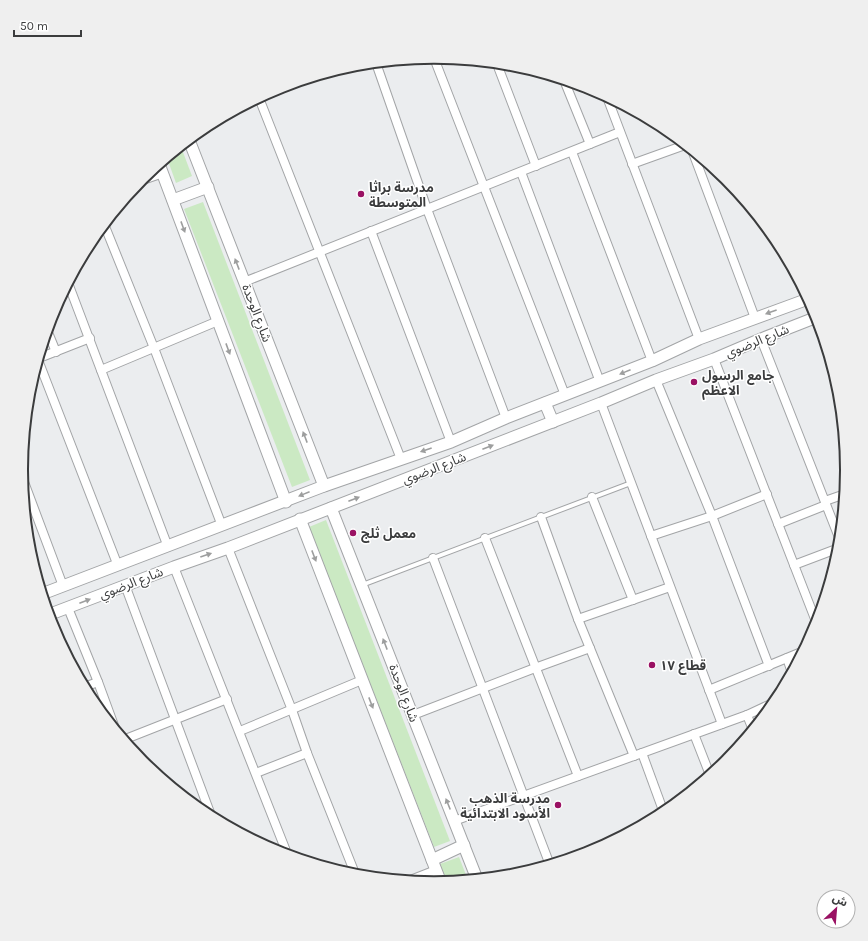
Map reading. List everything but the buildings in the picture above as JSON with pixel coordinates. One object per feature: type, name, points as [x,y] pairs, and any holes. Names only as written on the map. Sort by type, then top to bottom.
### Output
[{"type":"street","points":[[436,64],[565,395]]},
{"type":"street","points":[[378,68],[427,209],[506,418]]},
{"type":"street","points":[[499,70],[536,166]]},
{"type":"street","points":[[567,87],[590,144]]},
{"type":"street","points":[[261,103],[401,459]]},
{"type":"street","points":[[610,104],[699,339]]},
{"type":"street","points":[[244,282],[620,132]]},
{"type":"street","name":"شارع الوحدة","points":[[191,145],[324,486]]},
{"type":"street","points":[[632,164],[680,147]]},
{"type":"street","points":[[572,152],[652,361]]},
{"type":"street","points":[[696,160],[755,318]]},
{"type":"street","points":[[161,169],[286,502]]},
{"type":"street","points":[[520,172],[600,382]]},
{"type":"street","points":[[173,200],[208,187]]},
{"type":"street","points":[[107,230],[154,348],[222,526]]},
{"type":"street","points":[[371,231],[451,442]]},
{"type":"street","points":[[71,289],[168,547]]},
{"type":"street","name":"شارع الرضوي","points":[[47,592],[286,502],[324,486],[451,442],[506,418],[652,361],[699,339],[802,300]]},
{"type":"street","name":"شارع الرضوي","points":[[54,613],[125,585],[228,548],[553,422],[811,320]]},
{"type":"street","points":[[102,370],[218,322]]},
{"type":"street","points":[[45,356],[90,338]]},
{"type":"street","points":[[51,339],[56,352]]},
{"type":"street","points":[[761,339],[836,529]]},
{"type":"street","points":[[714,359],[813,614]]},
{"type":"street","points":[[41,368],[118,566]]},
{"type":"street","points":[[656,380],[712,516],[769,666]]},
{"type":"street","points":[[545,403],[553,422]]},
{"type":"street","points":[[601,403],[722,724]]},
{"type":"street","points":[[651,536],[712,516],[766,494]]},
{"type":"street","points":[[29,495],[63,586]]},
{"type":"street","points":[[592,497],[632,600]]},
{"type":"street","points":[[778,524],[839,497]]},
{"type":"street","name":"شارع الوحدة","points":[[331,508],[475,874]]},
{"type":"street","points":[[541,517],[590,648],[661,807]]},
{"type":"street","points":[[300,519],[438,876]]},
{"type":"street","points":[[485,538],[578,776]]},
{"type":"street","points":[[228,548],[353,869]]},
{"type":"street","points":[[794,565],[832,551]]},
{"type":"street","points":[[433,558],[548,860]]},
{"type":"street","points":[[174,567],[240,731],[283,848]]},
{"type":"street","points":[[125,585],[208,808]]},
{"type":"street","points":[[578,619],[670,586]]},
{"type":"street","points":[[68,608],[111,717]]},
{"type":"street","points":[[413,716],[482,688],[590,648]]},
{"type":"street","points":[[709,690],[796,654]]},
{"type":"street","points":[[787,658],[790,666]]},
{"type":"street","points":[[240,731],[362,680]]},
{"type":"street","points":[[89,685],[98,682]]},
{"type":"street","points":[[129,738],[227,699]]},
{"type":"street","points":[[454,821],[747,715],[764,707]]},
{"type":"street","points":[[747,715],[751,724]]},
{"type":"street","points":[[694,734],[708,770]]},
{"type":"street","points":[[256,773],[307,753]]},
{"type":"street","points":[[416,876],[464,845]]},
{"type":"lane","points":[[362,585],[631,483]]},
{"type":"green space","points":[[183,151],[192,176],[176,183],[169,163]]},
{"type":"green space","points":[[203,202],[310,480],[292,487],[184,209]]},
{"type":"green space","points":[[326,520],[450,841],[434,847],[309,527]]},
{"type":"green space","points":[[459,857],[466,875],[445,876],[440,864]]},
{"type":"place","name":"مدرسة براثا المتوسطة","points":[[361,194]]},
{"type":"place","name":"جامع الرسول الاعظم","points":[[694,382]]},
{"type":"place","name":"معمل ثلج","points":[[353,533]]},
{"type":"place","name":"قطاع ١٧","points":[[652,665]]},
{"type":"place","name":"مدرسة الذهب الأسود الابتدائية","points":[[558,805]]}]
